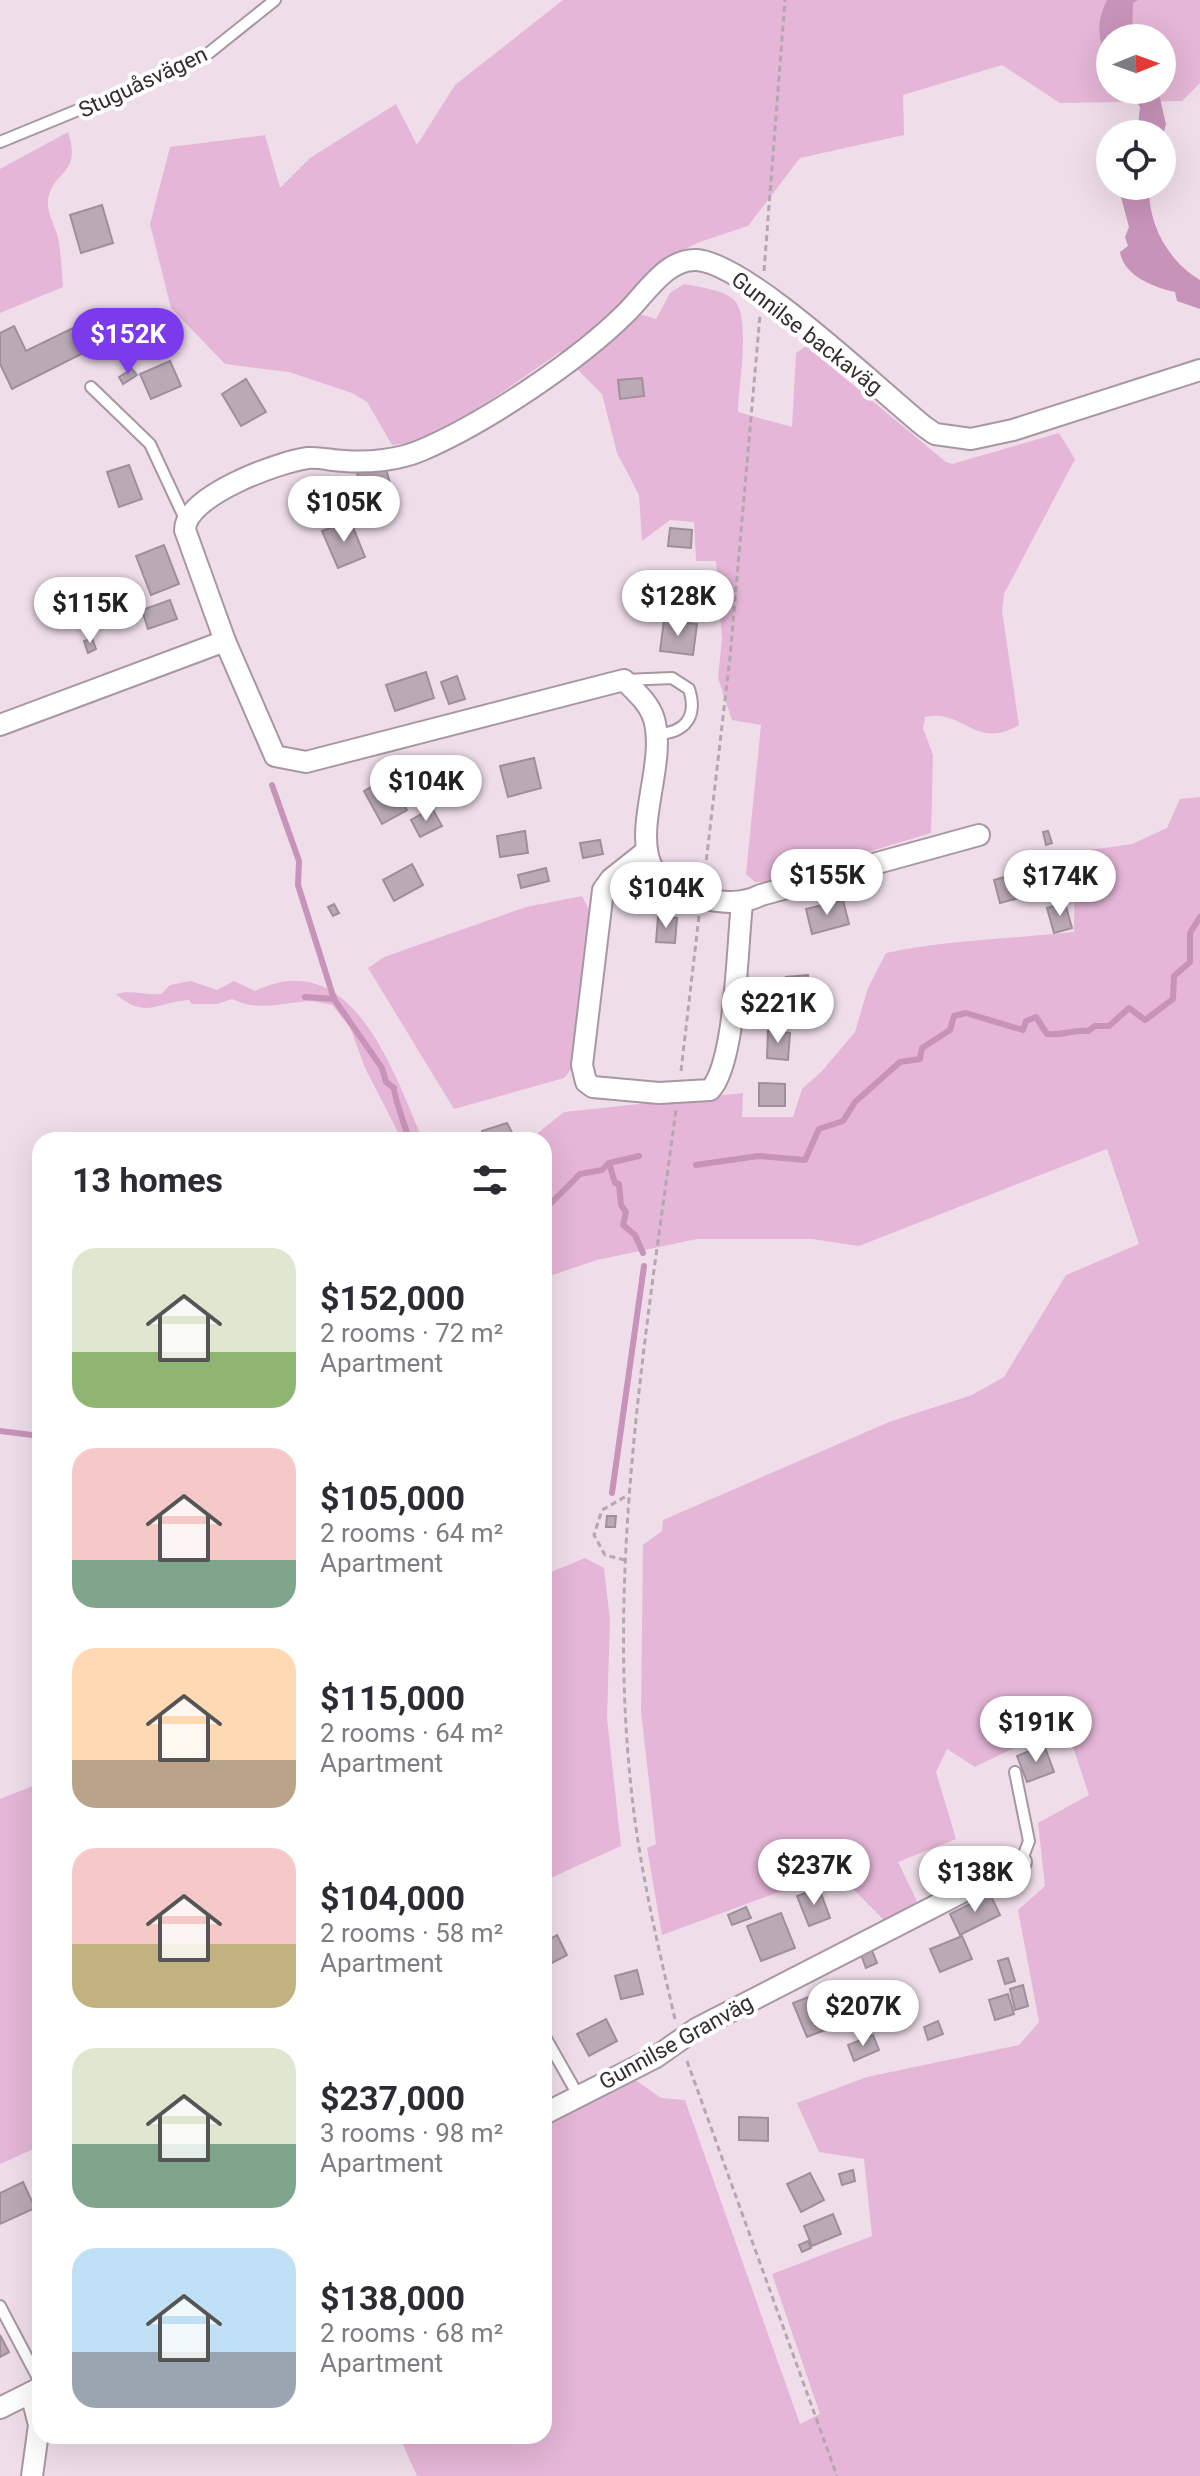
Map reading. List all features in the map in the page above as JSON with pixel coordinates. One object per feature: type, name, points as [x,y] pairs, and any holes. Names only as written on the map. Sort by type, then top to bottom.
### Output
[{"type":"street","name":"Gunnilse backaväg","points":[[185,519],[191,510],[220,491],[294,461],[398,458],[432,446],[559,367],[603,334],[666,270],[694,260],[718,265],[762,291],[925,427],[951,438],[971,439],[1013,430],[1200,370]]},
{"type":"street","points":[[185,519],[185,530],[225,641],[275,756],[306,762],[624,680],[650,708],[657,734],[645,852],[654,872],[666,884],[702,898],[742,904],[761,895],[979,835]]},
{"type":"street","points":[[0,725],[225,641]]},
{"type":"street","points":[[645,852],[611,879],[603,890],[582,1074],[593,1087],[679,1093],[710,1090],[719,1081],[729,1037],[742,904]]},
{"type":"street","name":"Gunnilse Granväg","points":[[552,2110],[680,2042],[696,2029],[1021,1862]]},
{"type":"street","points":[[0,2408],[32,2391]]},
{"type":"street","points":[[32,2476],[36,2444]]},
{"type":"lane","name":"Stuguåsvägen","points":[[0,142],[200,60],[275,0]]},
{"type":"lane","points":[[91,387],[150,444],[185,519]]},
{"type":"lane","points":[[624,680],[664,677],[680,681],[689,689],[693,709],[684,728],[675,733],[657,734]]},
{"type":"lane","points":[[1015,1772],[1029,1841],[1021,1862]]},
{"type":"lane","points":[[552,2049],[578,2095]]},
{"type":"lane","points":[[0,2306],[32,2377]]},
{"type":"path","points":[[785,0],[730,657],[628,1495],[624,1690],[630,1785],[641,1871],[680,2042],[837,2476]]},
{"type":"path","points":[[625,1560],[605,1555],[594,1535],[602,1510],[628,1495]]},
{"type":"shaded area","points":[[563,0],[1200,0],[1200,83],[1182,101],[1176,101],[1176,24],[1096,24],[1096,102],[1060,103],[1002,65],[903,95],[904,135],[800,158],[748,226],[697,243],[665,259],[624,299],[636,313],[656,319],[670,293],[684,284],[716,291],[733,299],[739,307],[743,335],[738,412],[792,427],[796,353],[806,346],[946,462],[952,464],[1059,433],[1075,459],[1004,594],[1002,611],[1019,725],[1004,732],[991,733],[980,732],[950,718],[925,717],[923,728],[933,755],[931,833],[768,882],[755,882],[746,874],[761,725],[732,720],[718,678],[722,639],[716,561],[696,561],[694,522],[670,520],[642,541],[639,495],[617,453],[602,394],[560,352],[433,440],[392,445],[367,402],[352,393],[289,372],[225,364],[171,308],[150,224],[170,147],[265,135],[280,188],[310,158],[396,104],[417,145],[455,85]]},
{"type":"shaded area","points":[[1107,0],[1138,0],[1133,3],[1132,24],[1101,24]]},
{"type":"shaded area","points":[[1138,104],[1161,104],[1165,120],[1139,120]]},
{"type":"shaded area","points":[[68,132],[71,146],[69,165],[55,182],[48,200],[59,242],[63,287],[0,313],[0,169]]},
{"type":"shaded area","points":[[1122,200],[1150,200],[1162,240],[1178,262],[1200,280],[1200,309],[1177,301],[1175,292],[1141,279],[1127,268],[1120,252],[1128,246],[1125,237],[1129,227]]},
{"type":"shaded area","points":[[1200,797],[1200,2476],[417,2476],[403,2444],[552,2444],[552,2123],[634,2079],[661,2098],[685,2100],[800,2424],[820,2414],[772,2274],[872,2236],[864,2159],[819,2152],[797,2103],[867,2077],[1019,2045],[1039,2022],[1018,1910],[1045,1886],[1038,1823],[1089,1795],[1065,1723],[975,1767],[947,1749],[936,1772],[956,1839],[898,1862],[917,1901],[887,1923],[846,1882],[776,1893],[662,1935],[647,1848],[656,1844],[641,1711],[643,1545],[662,1531],[663,1520],[889,1422],[972,1395],[1004,1377],[1066,1275],[1139,1244],[1107,1149],[859,1246],[812,1239],[697,1239],[597,1260],[552,1275],[552,1132],[539,1132],[564,1112],[743,1093],[742,1117],[793,1117],[802,1089],[855,1032],[868,988],[886,953],[956,942],[1074,932],[1075,852],[1132,844],[1167,828],[1180,799]]},
{"type":"shaded area","points":[[582,896],[589,910],[572,1068],[564,1078],[454,1109],[368,968],[384,957],[526,907]]},
{"type":"shaded area","points":[[191,981],[217,990],[234,981],[255,991],[289,981],[319,985],[344,1000],[365,1023],[383,1051],[420,1132],[398,1132],[365,1068],[350,1027],[332,1005],[309,1001],[258,1006],[232,999],[217,1004],[192,1004],[189,1000],[143,1008],[126,1002],[116,994],[161,994],[170,985]]},
{"type":"shaded area","points":[[585,1558],[604,1568],[610,1620],[607,1718],[621,1846],[552,1877],[552,1572]]},
{"type":"shaded area","points":[[32,1786],[32,2150],[0,2164],[0,1799]]},
{"type":"building","points":[[102,205],[113,243],[81,253],[70,215]]},
{"type":"building","points":[[14,326],[26,351],[77,326],[89,350],[12,389],[0,364],[0,333]]},
{"type":"building","points":[[170,361],[181,386],[151,399],[140,374]]},
{"type":"building","points":[[132,369],[137,375],[123,384],[119,377]]},
{"type":"building","points":[[642,378],[644,396],[620,399],[618,380]]},
{"type":"building","points":[[246,379],[266,412],[241,426],[222,394]]},
{"type":"building","points":[[129,465],[142,499],[119,507],[107,472]]},
{"type":"building","points":[[385,465],[392,491],[364,499],[357,473]]},
{"type":"building","points":[[350,520],[365,557],[338,568],[322,531]]},
{"type":"building","points":[[670,528],[692,530],[691,548],[668,546]]},
{"type":"building","points":[[164,545],[179,584],[151,595],[136,556]]},
{"type":"building","points":[[170,600],[177,619],[148,629],[142,610]]},
{"type":"building","points":[[664,620],[697,624],[693,655],[660,651]]},
{"type":"building","points":[[92,638],[96,649],[88,653],[84,641]]},
{"type":"building","points":[[426,672],[434,698],[395,711],[386,685]]},
{"type":"building","points":[[457,676],[465,699],[449,704],[441,682]]},
{"type":"building","points":[[534,758],[541,788],[508,797],[500,766]]},
{"type":"building","points":[[388,777],[407,810],[382,824],[364,791]]},
{"type":"building","points":[[432,808],[442,826],[420,837],[411,820]]},
{"type":"building","points":[[525,831],[528,853],[500,857],[497,836]]},
{"type":"building","points":[[1048,831],[1052,843],[1046,845],[1043,832]]},
{"type":"building","points":[[600,840],[603,854],[583,858],[580,843]]},
{"type":"building","points":[[412,864],[423,885],[394,901],[383,880]]},
{"type":"building","points":[[1047,865],[1053,889],[1000,903],[994,880]]},
{"type":"building","points":[[546,868],[549,881],[521,888],[518,875]]},
{"type":"building","points":[[843,900],[849,924],[812,934],[806,909]]},
{"type":"building","points":[[1065,903],[1072,928],[1054,933],[1047,908]]},
{"type":"building","points":[[334,904],[339,913],[333,916],[328,907]]},
{"type":"building","points":[[658,917],[677,918],[675,943],[656,942]]},
{"type":"building","points":[[808,975],[809,999],[787,1000],[786,977]]},
{"type":"building","points":[[768,1031],[790,1033],[788,1060],[767,1058]]},
{"type":"building","points":[[759,1083],[785,1084],[785,1106],[759,1106]]},
{"type":"building","points":[[507,1123],[512,1132],[482,1132]]},
{"type":"building","points":[[607,1516],[616,1516],[615,1527],[606,1527]]},
{"type":"building","points":[[1044,1745],[1054,1772],[1027,1782],[1017,1756]]},
{"type":"building","points":[[819,1888],[830,1918],[809,1926],[797,1896]]},
{"type":"building","points":[[990,1894],[1000,1915],[960,1935],[950,1914]]},
{"type":"building","points":[[746,1907],[751,1918],[732,1925],[728,1915]]},
{"type":"building","points":[[781,1913],[795,1948],[761,1961],[747,1926]]},
{"type":"building","points":[[557,1935],[567,1955],[552,1963],[552,1938]]},
{"type":"building","points":[[962,1936],[972,1959],[940,1972],[930,1949]]},
{"type":"building","points":[[871,1948],[877,1963],[866,1968],[860,1952]]},
{"type":"building","points":[[1008,1958],[1015,1981],[1005,1984],[998,1961]]},
{"type":"building","points":[[637,1970],[643,1994],[621,1999],[615,1976]]},
{"type":"building","points":[[1023,1985],[1028,2006],[1015,2010],[1010,1989]]},
{"type":"building","points":[[824,1991],[838,2025],[807,2037],[793,2003]]},
{"type":"building","points":[[1008,1994],[1014,2014],[995,2020],[989,2000]]},
{"type":"building","points":[[606,2019],[617,2041],[589,2056],[577,2034]]},
{"type":"building","points":[[938,2021],[943,2034],[928,2040],[924,2027]]},
{"type":"building","points":[[873,2035],[879,2050],[854,2061],[848,2045]]},
{"type":"building","points":[[739,2117],[768,2118],[768,2141],[739,2140]]},
{"type":"building","points":[[853,2170],[855,2181],[842,2185],[839,2174]]},
{"type":"building","points":[[810,2173],[824,2200],[801,2212],[787,2184]]},
{"type":"building","points":[[23,2182],[32,2202],[32,2209],[0,2224],[0,2193]]},
{"type":"building","points":[[833,2214],[841,2234],[812,2246],[804,2226]]},
{"type":"building","points":[[808,2241],[811,2248],[802,2252],[799,2245]]},
{"type":"building","points":[[0,2335],[9,2352],[0,2357]]},
{"type":"waterway","points":[[272,785],[299,861],[298,885],[334,999],[382,1068],[386,1082],[394,1088],[407,1132]]},
{"type":"waterway","points":[[696,1165],[758,1156],[805,1160],[819,1129],[843,1121],[855,1102],[900,1062],[920,1059],[922,1048],[950,1030],[954,1016],[966,1013],[1023,1030],[1026,1021],[1036,1017],[1047,1034],[1109,1026],[1129,1008],[1145,1020],[1173,999],[1174,976],[1190,962],[1190,933],[1200,917]]},
{"type":"waterway","points":[[305,997],[334,999]]},
{"type":"waterway","points":[[552,1202],[580,1174],[602,1170],[609,1163],[639,1156]]},
{"type":"waterway","points":[[609,1163],[615,1183],[619,1184],[621,1205],[626,1212],[623,1225],[635,1235],[643,1253]]},
{"type":"waterway","points":[[612,1493],[644,1266]]},
{"type":"waterway","points":[[0,1431],[32,1435]]}]
